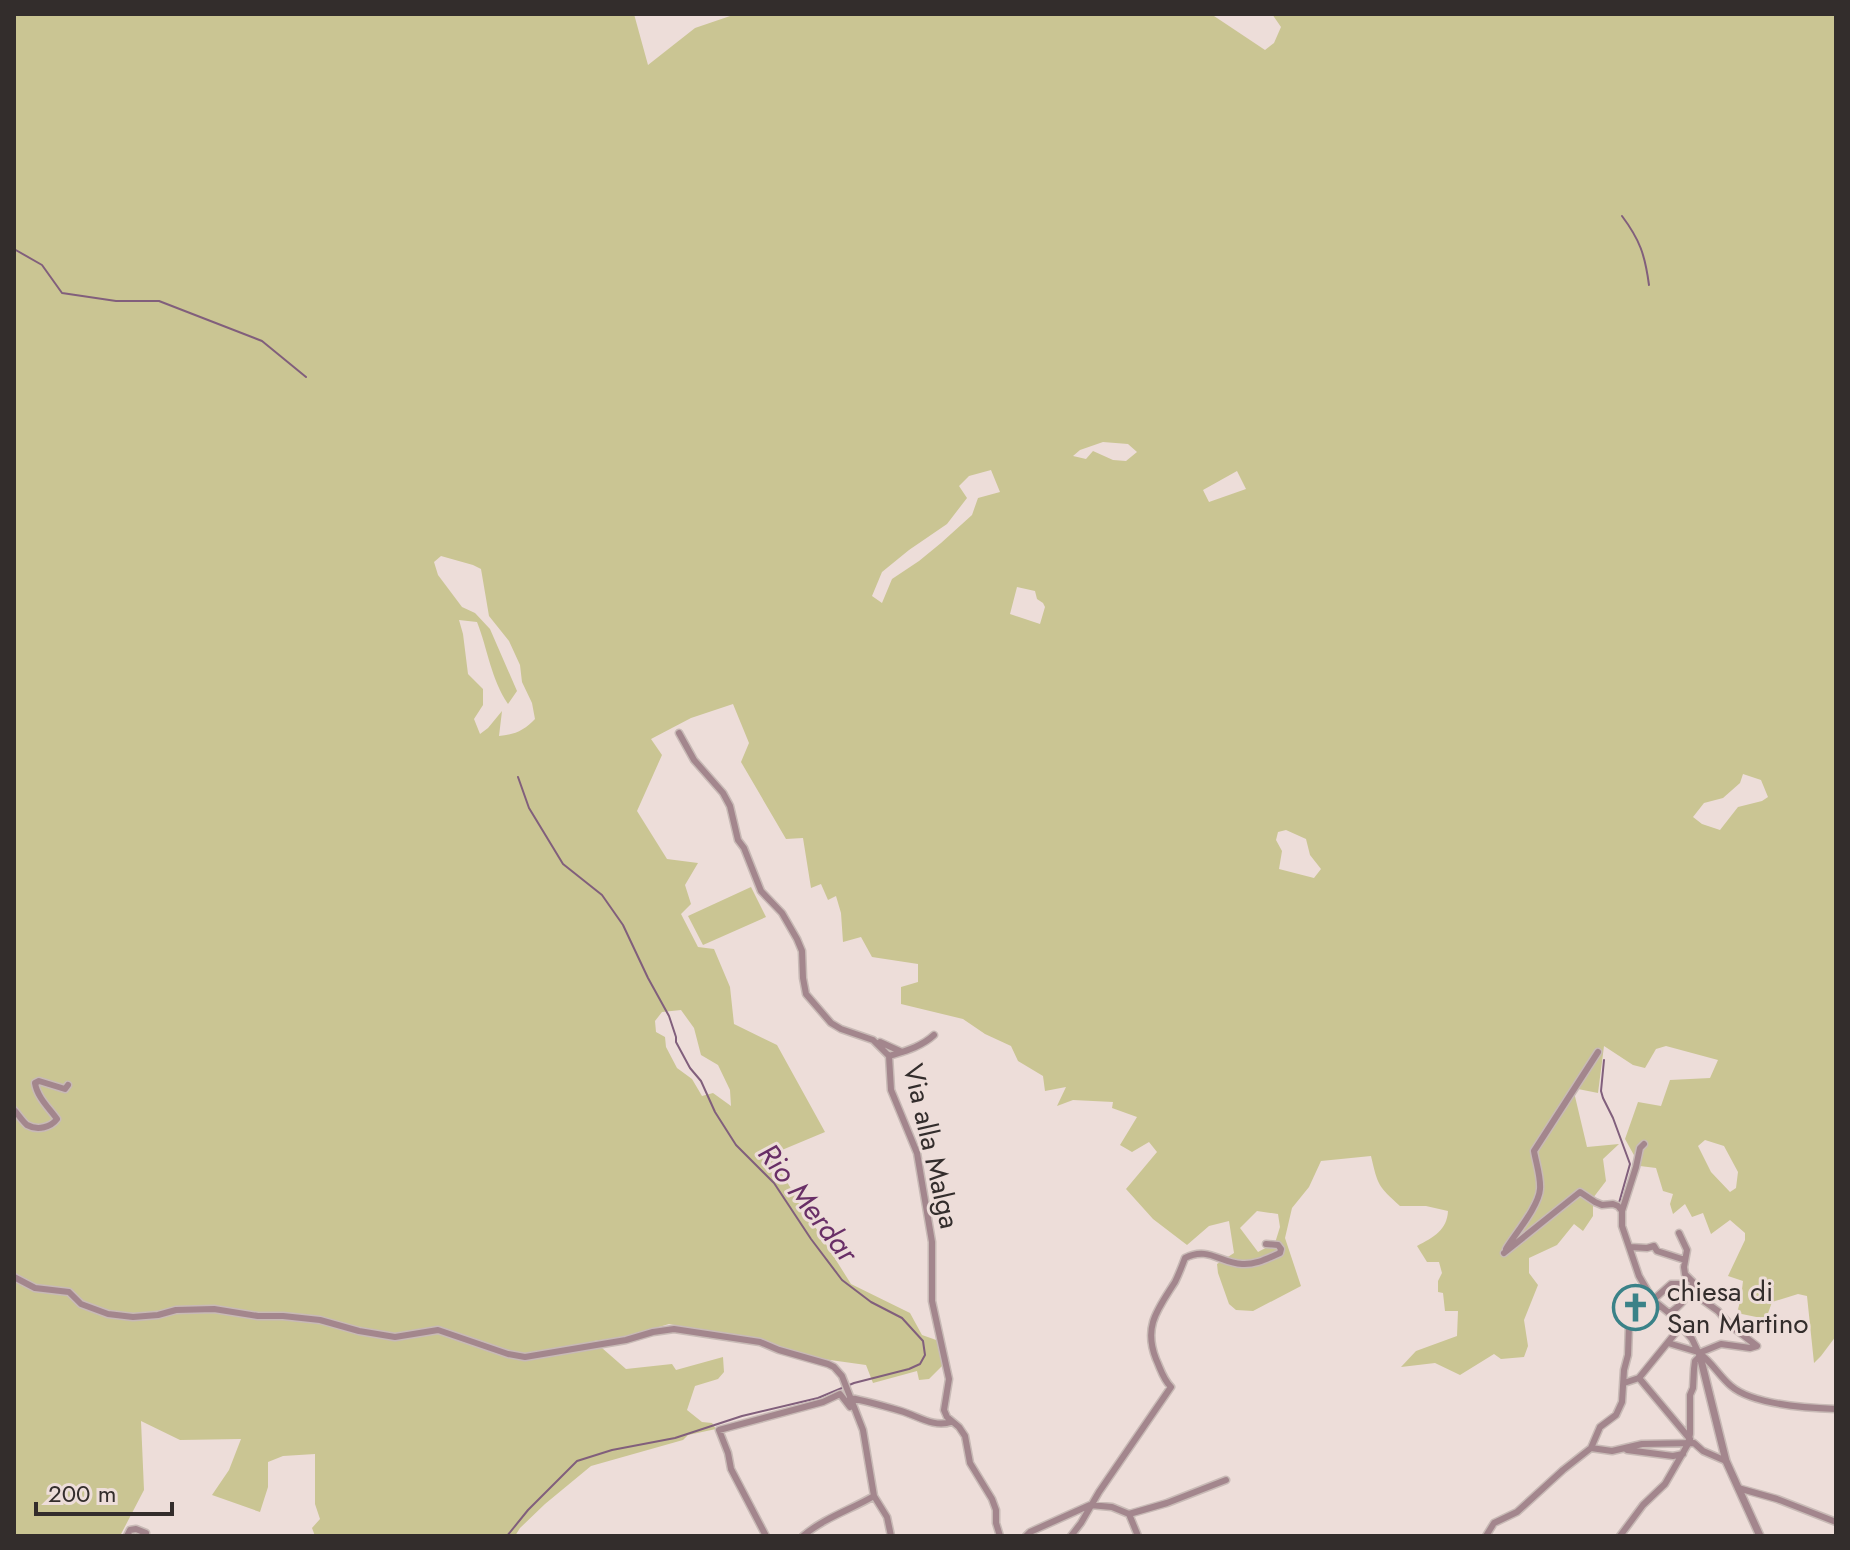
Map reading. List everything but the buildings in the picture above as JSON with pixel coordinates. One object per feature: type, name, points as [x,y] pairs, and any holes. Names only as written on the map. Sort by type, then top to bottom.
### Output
[{"type":"street","name":"Via alla Malga","points":[[679,733],[694,760],[723,793],[730,806],[738,840],[761,891],[782,913],[797,939],[802,951],[806,994],[831,1023],[873,1040],[889,1056],[891,1090],[917,1153],[932,1242],[932,1301],[949,1379],[944,1410],[965,1436],[970,1463],[992,1499],[1000,1536]]},
{"type":"street","points":[[889,1056],[912,1049],[934,1035]]},
{"type":"street","points":[[873,1040],[902,1052]]},
{"type":"street","points":[[1598,1052],[1534,1151],[1540,1191],[1504,1253],[1580,1192],[1595,1202],[1613,1204],[1622,1211]]},
{"type":"street","points":[[14,1110],[28,1125],[44,1128],[53,1124],[57,1119],[41,1098],[35,1083],[39,1081],[65,1089],[68,1085]]},
{"type":"street","points":[[1644,1144],[1640,1148],[1622,1211],[1622,1226],[1639,1276],[1653,1300],[1682,1325],[1699,1354],[1726,1461],[1760,1536]]},
{"type":"street","points":[[1669,1313],[1676,1310],[1693,1282],[1685,1274],[1687,1250],[1679,1233]]},
{"type":"street","points":[[1071,1536],[1171,1387],[1150,1344],[1151,1329],[1157,1310],[1176,1280],[1185,1258],[1202,1253],[1233,1263],[1252,1264],[1280,1253],[1278,1245],[1266,1244]]},
{"type":"street","points":[[1630,1247],[1654,1246],[1657,1251],[1685,1260]]},
{"type":"street","points":[[14,1277],[35,1288],[69,1292],[81,1304],[108,1314],[133,1317],[203,1309],[320,1320],[395,1337],[431,1330],[444,1331],[525,1357],[626,1340],[667,1329],[760,1342],[823,1361],[839,1371],[865,1442],[874,1496],[887,1517],[891,1536]]},
{"type":"street","points":[[1653,1300],[1671,1284],[1682,1284],[1683,1299]]},
{"type":"street","points":[[1620,1536],[1643,1505],[1665,1484],[1689,1442],[1690,1395],[1695,1361],[1699,1354],[1721,1344],[1757,1346],[1690,1291]]},
{"type":"street","points":[[1486,1536],[1494,1523],[1517,1512],[1591,1448],[1600,1427],[1616,1415],[1622,1402],[1629,1325],[1637,1317],[1659,1306]]},
{"type":"street","points":[[1624,1383],[1639,1378],[1682,1325]]},
{"type":"street","points":[[1668,1343],[1699,1354],[1731,1386],[1747,1396],[1800,1408],[1836,1409]]},
{"type":"street","points":[[1639,1378],[1689,1442]]},
{"type":"street","points":[[766,1536],[731,1469],[719,1430],[823,1402],[840,1394],[855,1412]]},
{"type":"street","points":[[849,1394],[931,1422],[951,1422]]},
{"type":"street","points":[[855,1412],[862,1400]]},
{"type":"street","points":[[1620,1450],[1642,1444],[1689,1442],[1726,1461]]},
{"type":"street","points":[[1591,1448],[1673,1456],[1683,1454]]},
{"type":"street","points":[[1026,1536],[1092,1505],[1112,1507],[1129,1514],[1226,1480]]},
{"type":"street","points":[[1738,1488],[1836,1522]]},
{"type":"street","points":[[803,1536],[816,1525],[874,1496]]},
{"type":"street","points":[[1129,1514],[1138,1536]]},
{"type":"street","points":[[127,1536],[130,1530],[136,1529],[146,1533]]},
{"type":"shaded area","points":[[14,14],[634,14],[648,65],[695,28],[736,14],[1211,14],[1265,50],[1274,43],[1281,27],[1272,14],[1836,14],[1836,1336],[1814,1363],[1807,1296],[1798,1294],[1772,1302],[1766,1319],[1737,1313],[1743,1281],[1728,1276],[1745,1240],[1745,1233],[1730,1220],[1711,1234],[1703,1213],[1692,1217],[1685,1204],[1673,1214],[1670,1204],[1673,1194],[1663,1191],[1656,1168],[1640,1166],[1625,1139],[1638,1102],[1661,1106],[1670,1080],[1710,1078],[1718,1060],[1666,1046],[1656,1049],[1645,1068],[1633,1065],[1604,1046],[1598,1093],[1573,1088],[1587,1147],[1619,1144],[1603,1159],[1606,1181],[1593,1198],[1593,1216],[1583,1231],[1574,1224],[1557,1245],[1529,1258],[1529,1273],[1538,1285],[1524,1320],[1528,1346],[1524,1357],[1501,1359],[1494,1354],[1460,1375],[1435,1363],[1401,1367],[1416,1351],[1457,1336],[1458,1311],[1445,1311],[1443,1293],[1438,1292],[1442,1273],[1439,1262],[1427,1262],[1417,1246],[1442,1228],[1448,1211],[1426,1206],[1400,1206],[1380,1185],[1371,1156],[1321,1161],[1309,1187],[1292,1208],[1285,1238],[1301,1286],[1253,1311],[1236,1310],[1229,1304],[1217,1264],[1234,1253],[1229,1221],[1209,1226],[1187,1245],[1153,1219],[1126,1189],[1157,1152],[1149,1142],[1132,1152],[1120,1145],[1137,1117],[1112,1108],[1113,1102],[1073,1100],[1057,1106],[1066,1087],[1045,1091],[1043,1076],[1018,1061],[1011,1046],[963,1019],[901,1004],[901,987],[918,982],[918,964],[872,957],[861,937],[843,942],[836,896],[828,900],[821,884],[811,888],[803,838],[786,839],[741,762],[749,743],[733,704],[691,718],[651,739],[662,755],[637,811],[667,859],[698,863],[685,885],[691,904],[681,914],[698,947],[714,949],[730,987],[734,1024],[777,1045],[825,1132],[770,1155],[851,1284],[910,1313],[922,1335],[939,1341],[942,1366],[929,1379],[919,1380],[917,1371],[873,1383],[866,1365],[823,1359],[763,1342],[669,1324],[625,1337],[594,1341],[626,1369],[672,1364],[676,1370],[723,1357],[724,1372],[718,1379],[695,1386],[687,1410],[702,1422],[712,1423],[716,1429],[591,1466],[545,1504],[515,1536],[315,1536],[312,1528],[320,1519],[315,1504],[315,1454],[283,1456],[268,1462],[268,1487],[260,1512],[212,1495],[229,1470],[241,1439],[180,1440],[141,1421],[144,1490],[120,1536],[14,1536]],"holes":[[[1103,442],[1128,444],[1137,452],[1126,461],[1113,460],[1093,451],[1086,459],[1073,456],[1080,450]],[[991,470],[1000,492],[978,498],[972,515],[919,561],[892,579],[882,603],[872,596],[882,572],[947,524],[967,498],[959,486],[969,476]],[[1237,471],[1246,489],[1209,502],[1203,490]],[[441,556],[481,569],[489,616],[509,641],[532,703],[535,719],[519,731],[499,736],[502,711],[480,734],[474,719],[483,705],[483,689],[468,674],[459,620],[477,622],[494,674],[508,704],[517,691],[490,629],[475,613],[462,607],[438,575],[434,562]],[[1017,587],[1035,591],[1037,599],[1045,607],[1040,624],[1010,614]],[[1743,774],[1761,780],[1768,797],[1738,807],[1720,830],[1702,824],[1693,817],[1704,803],[1723,798],[1740,783]],[[1286,830],[1306,839],[1310,855],[1321,869],[1314,878],[1279,869],[1282,851],[1276,840],[1278,832]],[[681,1010],[694,1028],[701,1055],[718,1065],[730,1090],[731,1106],[713,1093],[702,1096],[692,1079],[677,1068],[666,1047],[665,1037],[656,1032],[655,1021],[662,1012]],[[1705,1140],[1724,1146],[1738,1172],[1736,1188],[1730,1192],[1711,1172],[1698,1146]],[[1257,1211],[1278,1214],[1280,1227],[1275,1243],[1258,1252],[1240,1228]]]},
{"type":"shaded area","points":[[751,887],[766,917],[703,945],[688,916]]},
{"type":"waterway","points":[[1622,216],[1641,248],[1649,285]]},
{"type":"waterway","points":[[14,249],[42,265],[62,293],[116,301],[159,301],[262,341],[306,377]]},
{"type":"waterway","name":"Rio Merdar","points":[[507,1536],[577,1461],[612,1450],[675,1438],[742,1416],[818,1398],[854,1383],[909,1369],[920,1364],[925,1355],[923,1341],[902,1318],[871,1302],[842,1280],[774,1183],[736,1145],[676,1042],[669,1016],[623,925],[602,895],[563,864],[529,808],[518,777]]},
{"type":"waterway","points":[[1604,1060],[1601,1091],[1630,1164],[1619,1203]]},
{"type":"place","name":"chiesa di San Martino","points":[[1636,1307]]}]
